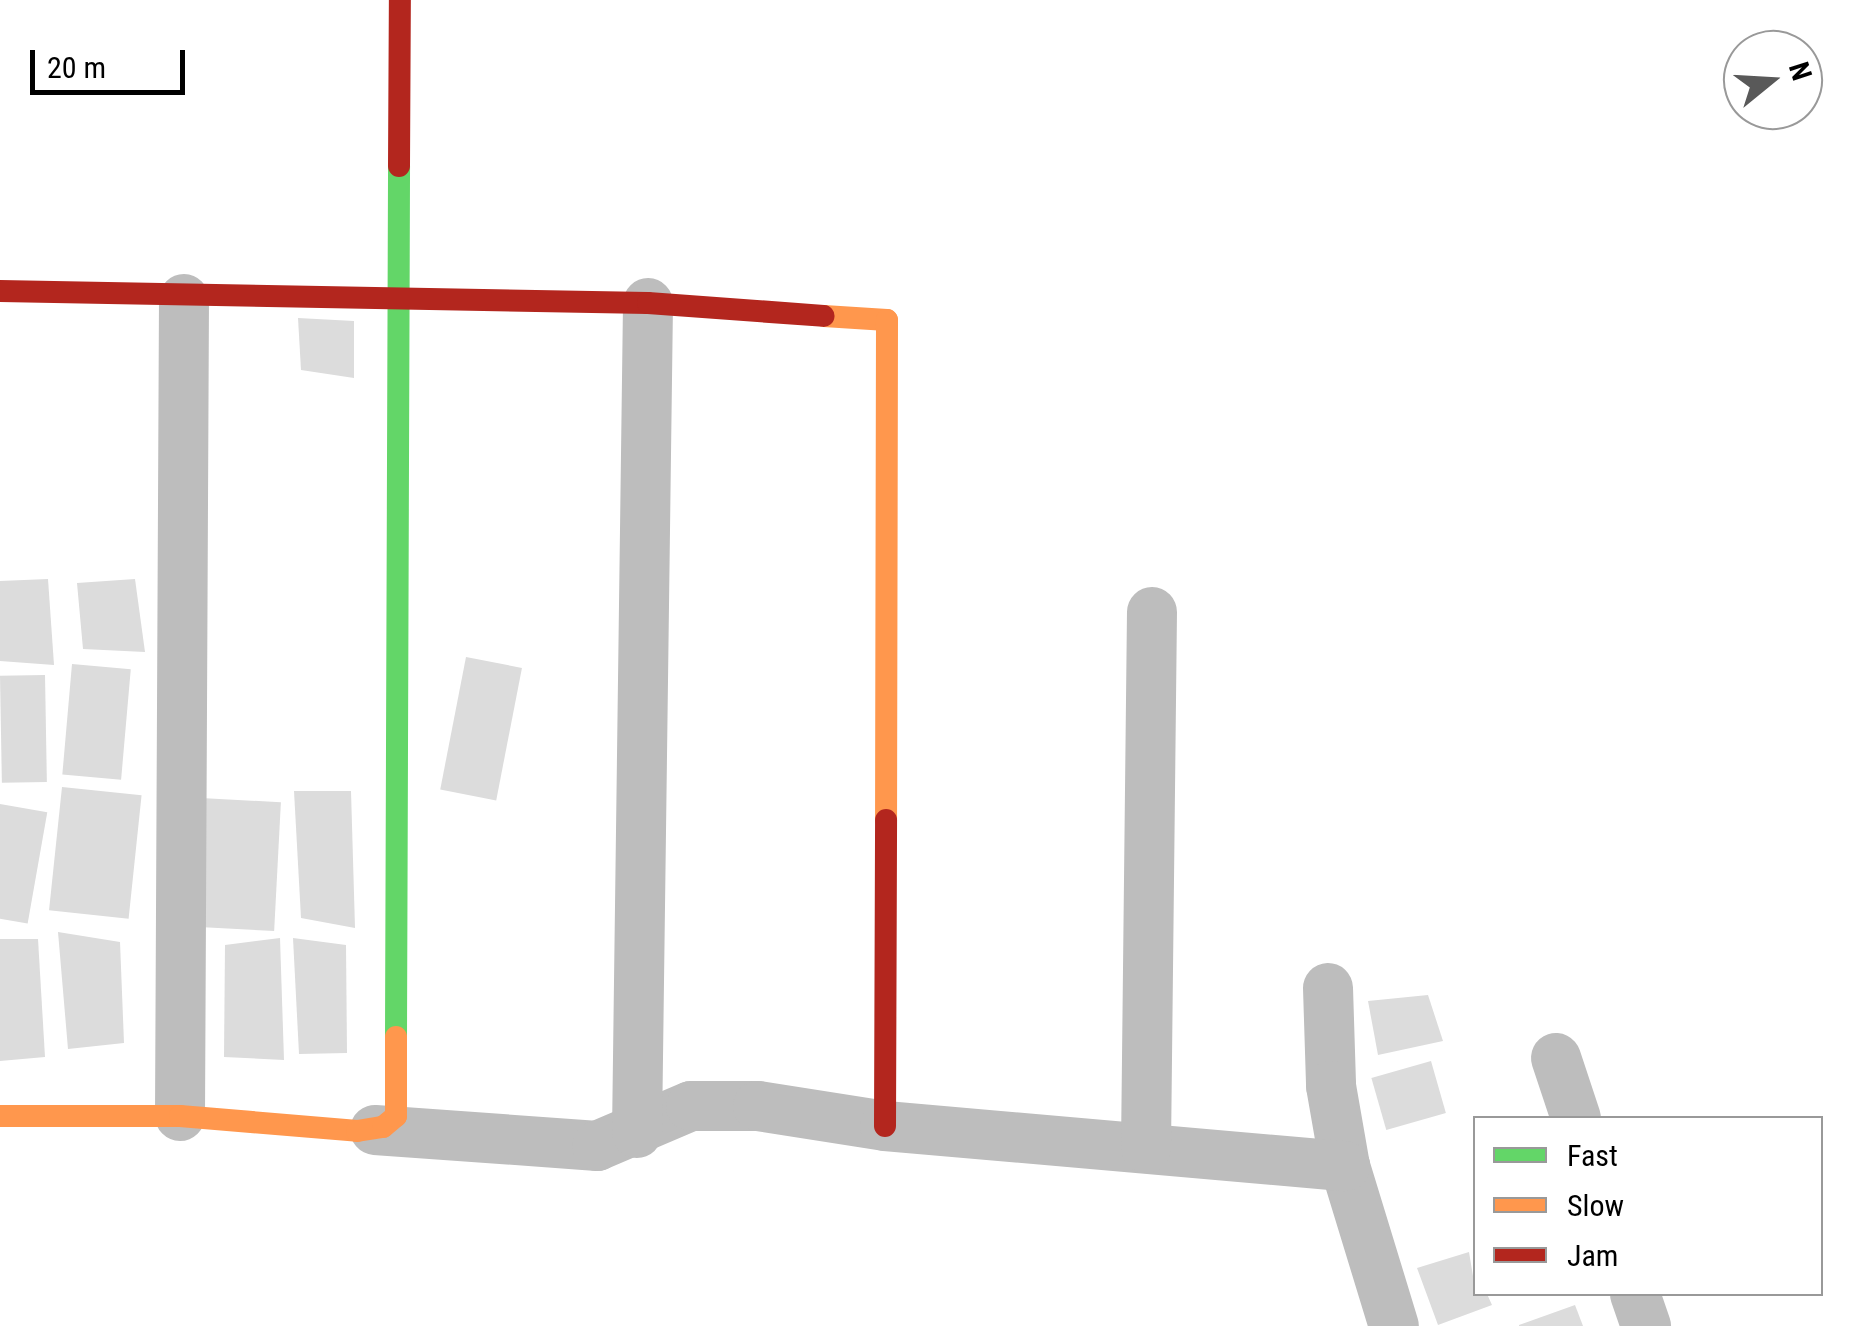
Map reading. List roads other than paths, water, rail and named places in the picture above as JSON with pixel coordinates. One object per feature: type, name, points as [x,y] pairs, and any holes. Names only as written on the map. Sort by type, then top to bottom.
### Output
[{"type":"street","points":[[375,1130],[391,1124],[399,1096],[403,301],[400,0]]},
{"type":"street","points":[[0,291],[184,299],[648,302],[887,320],[885,1126]]},
{"type":"street","points":[[180,1116],[184,299]]},
{"type":"street","points":[[636,1134],[648,302]]},
{"type":"street","points":[[1146,1148],[1152,612]]},
{"type":"street","points":[[1328,988],[1331,1086],[1345,1166],[1394,1326]]},
{"type":"street","points":[[1556,1058],[1575,1116]]},
{"type":"street","points":[[0,1116],[180,1116],[596,1146],[636,1134],[692,1106],[758,1106],[885,1126],[1345,1166]]},
{"type":"street","points":[[1636,1296],[1646,1326]]}]
